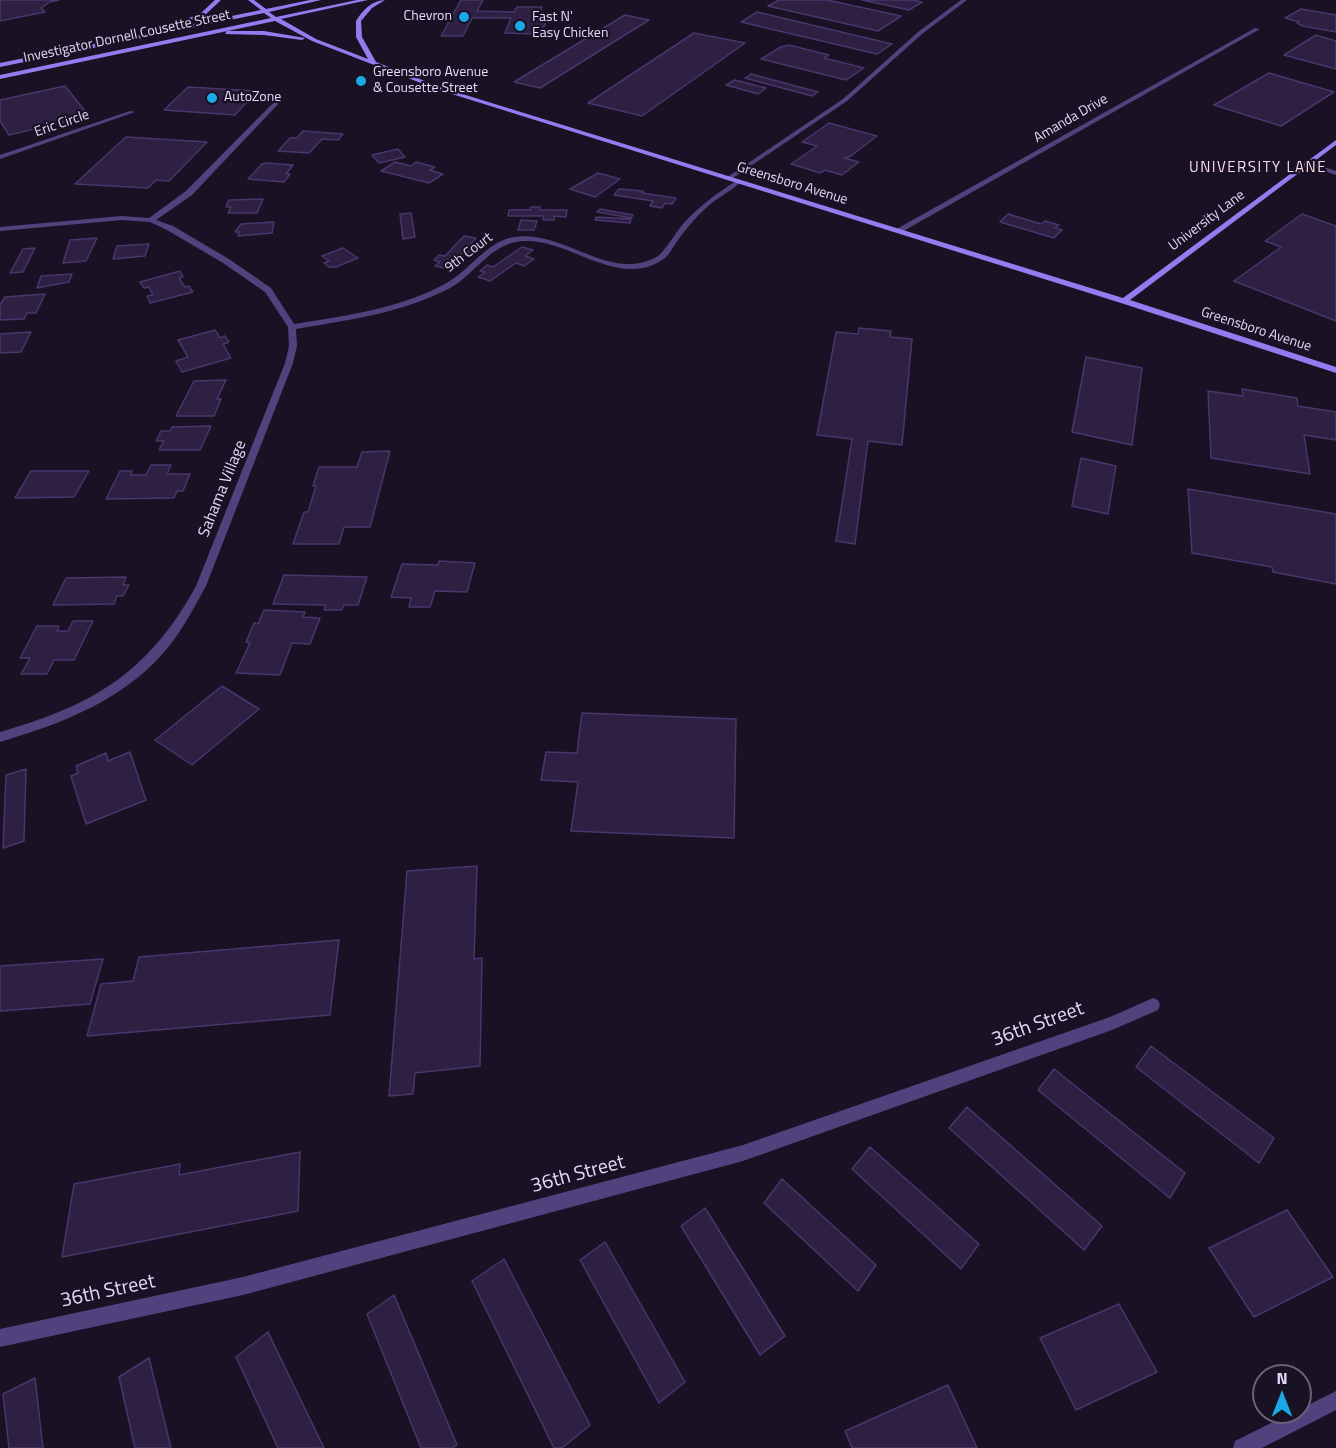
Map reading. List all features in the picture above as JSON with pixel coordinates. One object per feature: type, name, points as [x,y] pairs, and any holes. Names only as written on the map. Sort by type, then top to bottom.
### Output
[{"type":"main road","points":[[160,31],[203,14],[218,0]]},
{"type":"main road","name":"Greensboro Avenue","points":[[251,0],[274,18],[314,40],[375,65],[483,103],[1124,301],[1336,370]]},
{"type":"main road","name":"Investigator Dornell Cousette Street","points":[[0,65],[318,0]]},
{"type":"main road","name":"Investigator Dornell Cousette Street","points":[[0,76],[365,0]]},
{"type":"main road","points":[[375,65],[360,40],[356,27],[363,14],[382,0]]},
{"type":"main road","points":[[193,34],[264,33],[314,40]]},
{"type":"main road","name":"University Lane","points":[[1124,301],[1336,142]]},
{"type":"street","points":[[728,179],[845,100],[920,33],[964,0]]},
{"type":"street","name":"Amanda Drive","points":[[897,231],[1257,29]]},
{"type":"street","points":[[151,220],[189,193],[279,100]]},
{"type":"street","name":"Eric Circle","points":[[0,157],[132,112]]},
{"type":"street","points":[[1306,163],[1336,173]]},
{"type":"street","name":"9th Court","points":[[292,327],[376,311],[426,296],[448,286],[510,240],[526,238],[548,241],[603,261],[627,266],[645,264],[663,256],[699,211],[738,182]]},
{"type":"street","points":[[0,228],[122,218],[151,220],[170,228],[255,279],[268,290],[292,327]]},
{"type":"street","name":"Sahama Village","points":[[0,737],[33,729],[75,711],[113,690],[146,665],[171,638],[189,611],[201,586],[285,374],[293,346],[292,327]]},
{"type":"street","name":"36th Street","points":[[0,1338],[243,1287],[743,1154],[1112,1023],[1153,1005]]},
{"type":"street","points":[[1242,1448],[1336,1400]]},
{"type":"building","points":[[0,0],[59,0],[50,2],[41,8],[45,12],[0,21]]},
{"type":"building","points":[[461,0],[483,0],[477,11],[514,12],[517,7],[542,7],[539,16],[548,16],[544,27],[535,27],[532,34],[505,33],[511,18],[472,18],[463,36],[441,36]]},
{"type":"building","points":[[779,0],[827,0],[901,16],[878,31],[768,6]]},
{"type":"building","points":[[862,0],[912,0],[922,2],[909,10]]},
{"type":"building","points":[[1301,9],[1336,15],[1336,32],[1303,26],[1297,23],[1299,22],[1285,18]]},
{"type":"building","points":[[757,12],[892,44],[877,54],[741,22]]},
{"type":"building","points":[[625,15],[649,20],[540,88],[514,82]]},
{"type":"building","points":[[694,33],[745,43],[642,116],[588,103]]},
{"type":"building","points":[[1316,35],[1336,41],[1336,69],[1284,55]]},
{"type":"building","points":[[789,45],[829,55],[824,58],[864,68],[846,80],[761,59]]},
{"type":"building","points":[[1269,73],[1334,92],[1281,126],[1214,105]]},
{"type":"building","points":[[751,74],[818,92],[812,96],[745,78]]},
{"type":"building","points":[[735,80],[766,88],[758,94],[726,85]]},
{"type":"building","points":[[65,86],[89,116],[9,135],[0,121],[0,100]]},
{"type":"building","points":[[188,87],[257,91],[235,115],[164,110]]},
{"type":"building","points":[[829,123],[877,136],[851,156],[844,158],[859,162],[842,175],[825,170],[820,173],[791,164],[817,146],[802,142]]},
{"type":"building","points":[[303,131],[343,134],[338,140],[322,139],[309,153],[278,151],[290,138],[297,138]]},
{"type":"building","points":[[126,137],[207,142],[169,181],[156,180],[148,188],[75,184]]},
{"type":"building","points":[[398,149],[405,157],[379,163],[372,155]]},
{"type":"building","points":[[395,162],[411,166],[416,162],[435,167],[430,170],[443,174],[429,183],[381,171]]},
{"type":"building","points":[[262,164],[293,165],[286,174],[290,174],[284,182],[248,179]]},
{"type":"building","points":[[598,173],[620,179],[595,197],[570,189]]},
{"type":"building","points":[[619,189],[676,198],[672,204],[665,203],[662,208],[650,206],[653,201],[614,195]]},
{"type":"building","points":[[263,199],[257,213],[228,213],[231,207],[226,207],[229,200]]},
{"type":"building","points":[[531,207],[540,207],[540,210],[567,210],[566,217],[554,216],[554,220],[543,220],[544,216],[508,216],[509,210],[530,210]]},
{"type":"building","points":[[600,209],[633,215],[631,218],[597,212]]},
{"type":"building","points":[[411,213],[415,237],[403,239],[400,214]]},
{"type":"building","points":[[1008,214],[1041,224],[1045,221],[1059,225],[1055,228],[1062,230],[1054,238],[1000,222]]},
{"type":"building","points":[[1302,214],[1336,226],[1336,321],[1234,281],[1281,247],[1265,241]]},
{"type":"building","points":[[596,217],[631,219],[630,223],[595,220]]},
{"type":"building","points":[[521,220],[537,221],[534,230],[518,230]]},
{"type":"building","points":[[274,222],[272,233],[238,236],[239,232],[235,232],[241,224]]},
{"type":"building","points":[[464,236],[476,238],[467,248],[473,249],[468,254],[462,253],[448,269],[435,266],[440,262],[434,260],[439,255],[445,256]]},
{"type":"building","points":[[97,238],[86,261],[63,263],[70,240]]},
{"type":"building","points":[[149,244],[145,256],[113,259],[117,246]]},
{"type":"building","points":[[522,247],[533,250],[525,256],[534,259],[524,266],[516,263],[490,281],[478,277],[485,272],[480,271],[487,265],[493,267]]},
{"type":"building","points":[[35,248],[23,272],[10,273],[23,249]]},
{"type":"building","points":[[343,248],[358,258],[336,267],[329,267],[324,263],[329,261],[322,256]]},
{"type":"building","points":[[180,271],[183,277],[179,278],[185,287],[189,286],[193,292],[150,303],[147,296],[153,295],[149,287],[144,288],[140,282]]},
{"type":"building","points":[[72,274],[69,282],[37,288],[41,276]]},
{"type":"building","points":[[45,294],[36,313],[27,313],[24,319],[0,320],[0,305],[5,297]]},
{"type":"building","points":[[859,328],[891,331],[890,337],[912,339],[902,445],[868,441],[855,544],[836,541],[852,439],[817,435],[836,332],[858,334]]},
{"type":"building","points":[[215,330],[220,338],[225,336],[229,342],[223,344],[231,358],[182,372],[176,361],[188,357],[178,340]]},
{"type":"building","points":[[31,332],[21,352],[0,353],[0,334]]},
{"type":"building","points":[[1086,357],[1142,368],[1132,445],[1072,432]]},
{"type":"building","points":[[226,380],[217,399],[221,399],[214,416],[176,416],[194,381]]},
{"type":"building","points":[[1242,389],[1297,398],[1298,406],[1336,412],[1336,440],[1304,435],[1310,474],[1211,458],[1208,391],[1243,396]]},
{"type":"building","points":[[211,426],[200,450],[159,450],[164,441],[156,441],[161,431],[170,431],[172,427]]},
{"type":"building","points":[[390,451],[370,527],[344,527],[339,544],[293,544],[304,512],[308,512],[319,467],[357,467],[362,452]]},
{"type":"building","points":[[1081,458],[1116,466],[1108,514],[1072,506]]},
{"type":"building","points":[[151,465],[171,465],[167,474],[190,474],[183,491],[177,491],[174,498],[106,499],[120,471],[132,471],[131,475],[146,475]]},
{"type":"building","points":[[31,471],[89,471],[74,497],[15,498]]},
{"type":"building","points":[[1188,489],[1336,514],[1336,584],[1273,572],[1272,567],[1192,553]]},
{"type":"building","points":[[439,561],[475,563],[467,592],[435,591],[430,607],[409,607],[411,598],[391,597],[402,564],[438,565]]},
{"type":"building","points":[[284,575],[367,577],[358,605],[344,605],[342,610],[324,610],[326,605],[273,604]]},
{"type":"building","points":[[126,577],[123,585],[129,585],[123,596],[117,596],[114,604],[53,605],[66,578]]},
{"type":"building","points":[[264,610],[305,612],[303,617],[320,618],[310,644],[292,643],[280,675],[236,673],[250,643],[246,642],[254,623],[258,624]]},
{"type":"building","points":[[73,621],[93,621],[74,660],[54,660],[47,674],[21,674],[30,658],[20,658],[37,626],[59,626],[57,631],[68,631]]},
{"type":"building","points":[[222,686],[259,709],[192,765],[155,740]]},
{"type":"building","points":[[582,713],[736,719],[734,838],[571,831],[578,782],[541,780],[546,752],[577,753]]},
{"type":"building","points":[[130,752],[146,800],[86,824],[71,776],[78,773],[76,766],[106,753],[108,761]]},
{"type":"building","points":[[26,769],[24,841],[3,848],[6,775]]},
{"type":"building","points":[[477,866],[474,959],[482,958],[480,1066],[415,1073],[413,1094],[389,1096],[407,871]]},
{"type":"building","points":[[339,940],[330,1015],[87,1036],[101,984],[133,981],[139,957]]},
{"type":"building","points":[[103,959],[90,1004],[0,1011],[0,966]]},
{"type":"building","points":[[1151,1046],[1274,1138],[1259,1163],[1136,1067]]},
{"type":"building","points":[[1054,1069],[1185,1173],[1170,1198],[1038,1090]]},
{"type":"building","points":[[967,1107],[1102,1226],[1084,1250],[949,1128]]},
{"type":"building","points":[[870,1147],[979,1244],[961,1269],[852,1169]]},
{"type":"building","points":[[300,1152],[298,1211],[62,1257],[74,1184],[180,1164],[179,1175]]},
{"type":"building","points":[[782,1179],[876,1265],[858,1291],[764,1203]]},
{"type":"building","points":[[705,1208],[785,1336],[760,1355],[681,1226]]},
{"type":"building","points":[[1287,1210],[1333,1277],[1254,1317],[1209,1248]]},
{"type":"building","points":[[605,1242],[685,1382],[659,1403],[580,1260]]},
{"type":"building","points":[[504,1259],[590,1425],[562,1448],[554,1448],[472,1281]]},
{"type":"building","points":[[394,1295],[457,1445],[452,1448],[421,1448],[367,1314]]},
{"type":"building","points":[[1119,1304],[1157,1372],[1076,1410],[1040,1338]]},
{"type":"building","points":[[268,1332],[324,1448],[278,1448],[236,1357]]},
{"type":"building","points":[[149,1358],[171,1448],[135,1448],[119,1377]]},
{"type":"building","points":[[35,1378],[43,1448],[9,1448],[3,1394]]},
{"type":"building","points":[[948,1385],[977,1448],[852,1448],[845,1431]]},
{"type":"place","name":"Chevron","points":[[464,17]]},
{"type":"place","name":"Fast N' Easy Chicken","points":[[520,26]]},
{"type":"place","name":"Greensboro Avenue & Cousette Street","points":[[361,81]]},
{"type":"place","name":"AutoZone","points":[[212,98]]},
{"type":"district","name":"UNIVERSITY LANE","points":[[1258,168]]}]
